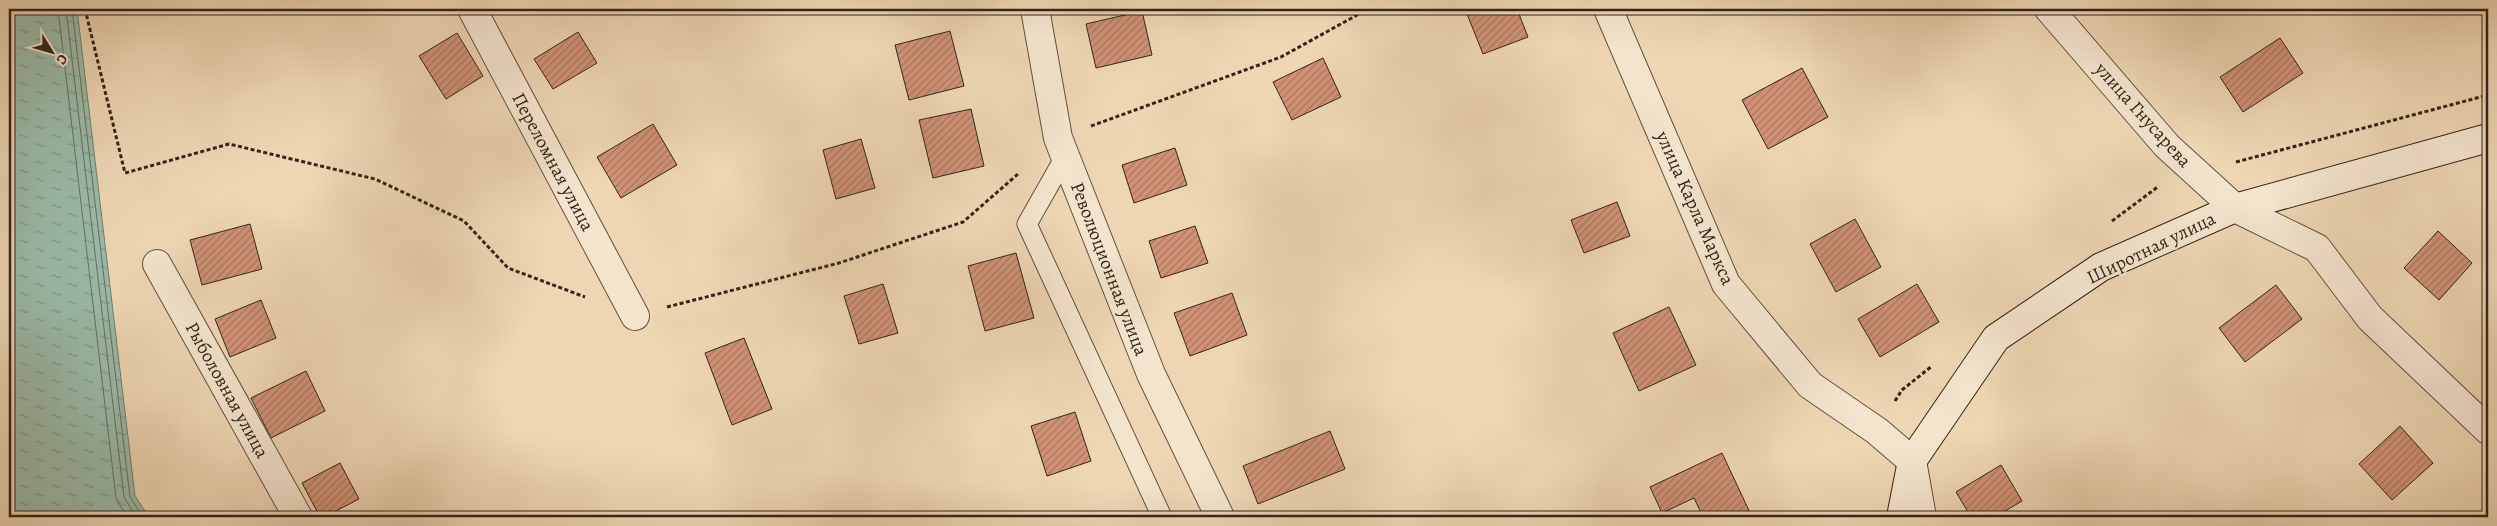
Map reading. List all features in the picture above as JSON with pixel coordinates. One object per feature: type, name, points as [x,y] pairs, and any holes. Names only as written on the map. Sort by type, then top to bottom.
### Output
[{"type":"street","name":"Переломная улица","points":[[472,9],[635,316]]},
{"type":"street","name":"Революционная улица","points":[[1035,9],[1062,148],[1151,374],[1220,517]]},
{"type":"street","name":"улица Карла Маркса","points":[[1608,9],[1726,284],[1810,385],[1877,431],[1912,461]]},
{"type":"street","name":"улица Гнусарева","points":[[2049,9],[2167,146],[2235,208],[2316,248],[2370,318],[2488,430]]},
{"type":"street","name":"Широтная улица","points":[[1902,517],[1912,461],[1996,338],[2102,267],[2235,208],[2488,138]]},
{"type":"street","name":"Рыболовная улица","points":[[157,264],[298,517]]},
{"type":"street","points":[[1912,461],[1922,517]]},
{"type":"lane","points":[[1062,148],[1027,224],[1162,517]]},
{"type":"path","points":[[85,9],[125,173]]},
{"type":"path","points":[[1062,148],[1281,57],[1368,9]]},
{"type":"water","points":[[9,9],[77,9],[135,496],[149,517],[9,517]]},
{"type":"building","points":[[1465,9],[1517,9],[1528,37],[1483,54]]},
{"type":"building","points":[[1142,11],[1152,55],[1096,68],[1086,24]]},
{"type":"building","points":[[950,31],[964,86],[909,100],[895,45]]},
{"type":"building","points":[[578,32],[597,63],[553,89],[534,59]]},
{"type":"building","points":[[457,33],[483,76],[446,99],[419,56]]},
{"type":"building","points":[[2280,38],[2303,73],[2243,112],[2220,77]]},
{"type":"building","points":[[1323,58],[1341,97],[1292,120],[1273,82]]},
{"type":"building","points":[[1802,68],[1828,117],[1768,149],[1742,100]]},
{"type":"building","points":[[971,109],[984,166],[933,178],[919,120]]},
{"type":"building","points":[[653,124],[677,165],[621,198],[597,157]]},
{"type":"building","points":[[861,139],[875,188],[836,199],[823,150]]},
{"type":"building","points":[[1175,148],[1187,185],[1134,203],[1122,165]]},
{"type":"building","points":[[1617,202],[1630,236],[1584,253],[1571,220]]},
{"type":"building","points":[[1855,219],[1881,267],[1836,292],[1810,244]]},
{"type":"building","points":[[250,224],[262,269],[202,285],[190,240]]},
{"type":"building","points":[[1195,226],[1208,263],[1161,278],[1149,241]]},
{"type":"building","points":[[2438,231],[2472,263],[2439,300],[2404,268]]},
{"type":"building","points":[[1016,253],[1034,318],[985,331],[968,266]]},
{"type":"building","points":[[883,284],[898,333],[859,344],[844,296]]},
{"type":"building","points":[[1917,284],[1939,322],[1880,357],[1858,319]]},
{"type":"building","points":[[2276,285],[2302,319],[2245,362],[2219,328]]},
{"type":"building","points":[[1232,293],[1247,335],[1190,356],[1174,313]]},
{"type":"building","points":[[261,300],[276,338],[230,357],[215,319]]},
{"type":"building","points":[[1669,307],[1696,365],[1639,391],[1613,333]]},
{"type":"building","points":[[744,338],[772,409],[732,425],[705,353]]},
{"type":"building","points":[[306,371],[325,411],[271,438],[251,398]]},
{"type":"building","points":[[1075,412],[1091,461],[1047,476],[1031,426]]},
{"type":"building","points":[[2400,426],[2433,463],[2392,500],[2359,464]]},
{"type":"building","points":[[1330,431],[1345,469],[1258,504],[1243,466]]},
{"type":"building","points":[[1722,453],[1752,517],[1703,517],[1694,498],[1662,513],[1650,487]]},
{"type":"building","points":[[340,463],[359,499],[324,517],[320,517],[302,483]]},
{"type":"building","points":[[2001,465],[2022,501],[1995,517],[1971,517],[1956,492]]}]
